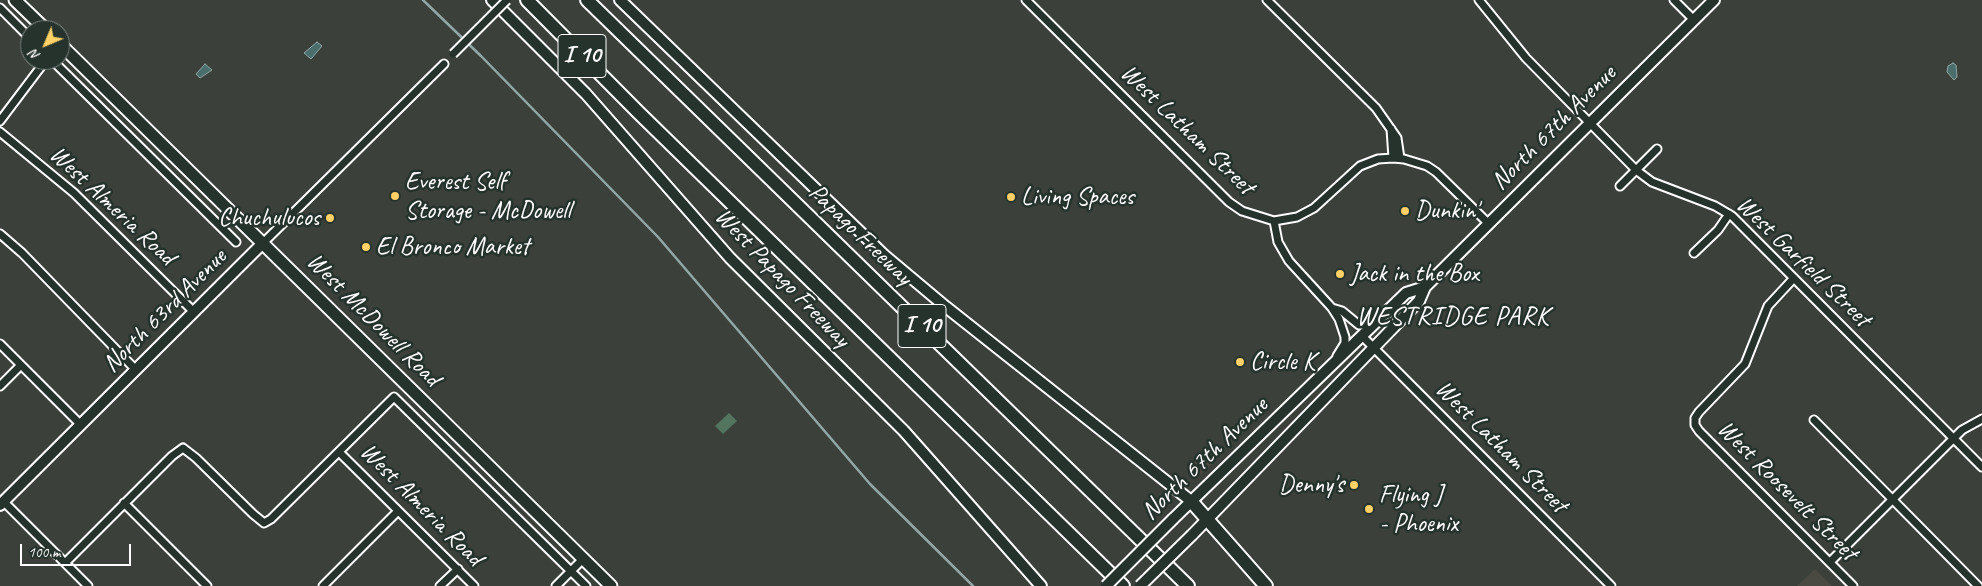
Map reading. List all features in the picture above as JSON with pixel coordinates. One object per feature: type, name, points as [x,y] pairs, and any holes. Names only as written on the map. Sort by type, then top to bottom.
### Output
[{"type":"highway","name":"I 10","points":[[526,0],[1123,586]]},
{"type":"highway","name":"Papago Freeway","points":[[588,0],[1188,586]]},
{"type":"highway","points":[[1191,501],[1266,586]]},
{"type":"main road","points":[[15,0],[36,20]]},
{"type":"main road","name":"West Papago Freeway","points":[[492,0],[586,94],[742,271],[904,431],[1040,586]]},
{"type":"main road","points":[[620,0],[884,255],[951,311],[1191,501]]},
{"type":"main road","name":"North 67th Avenue","points":[[1140,586],[1419,301],[1424,287],[1714,0]]},
{"type":"main road","name":"West McDowell Road","points":[[70,54],[611,586]]},
{"type":"main road","name":"North 63rd Avenue","points":[[2,503],[263,243]]},
{"type":"main road","name":"North 67th Avenue","points":[[1106,586],[1406,293],[1424,287]]},
{"type":"street","points":[[453,54],[507,0]]},
{"type":"street","name":"West Latham Street","points":[[1026,0],[1228,202],[1242,211],[1274,221]]},
{"type":"street","points":[[1267,0],[1376,108],[1397,138],[1396,158]]},
{"type":"street","name":"West Garfield Street","points":[[1479,0],[1526,58],[1636,170],[1652,182],[1715,206],[1729,214],[1982,467]]},
{"type":"street","points":[[1674,0],[1694,20]]},
{"type":"street","points":[[0,8],[20,28]]},
{"type":"street","name":"North 63rd Avenue","points":[[263,243],[444,64]]},
{"type":"street","points":[[0,121],[38,70]]},
{"type":"street","points":[[62,70],[236,242]]},
{"type":"street","name":"West Almeria Road","points":[[0,132],[74,193],[194,312]]},
{"type":"street","points":[[1620,186],[1657,149]]},
{"type":"street","points":[[1326,372],[1345,343],[1343,329],[1332,308],[1288,261],[1278,242],[1274,221],[1297,217],[1314,208],[1360,166],[1378,159],[1396,158],[1422,164],[1436,172],[1488,223]]},
{"type":"street","points":[[1694,253],[1718,230],[1729,214]]},
{"type":"street","points":[[0,234],[22,253],[136,370]]},
{"type":"street","name":"West Roosevelt Street","points":[[1794,278],[1768,306],[1742,368],[1699,412],[1695,422],[1699,431],[1854,586]]},
{"type":"street","points":[[1332,308],[1342,311],[1358,326],[1374,324]]},
{"type":"street","name":"West Latham Street","points":[[1362,336],[1611,586]]},
{"type":"street","points":[[0,344],[80,425]]},
{"type":"street","points":[[0,386],[21,365]]},
{"type":"street","name":"West McDowell Road","points":[[339,452],[394,397],[586,586]]},
{"type":"street","points":[[1830,562],[1954,439],[1968,426],[1982,419]]},
{"type":"street","points":[[1814,420],[1978,586]]},
{"type":"street","points":[[64,563],[172,456],[183,448],[264,523],[271,520],[339,452]]},
{"type":"street","name":"West Almeria Road","points":[[339,452],[474,586]]},
{"type":"street","points":[[2,503],[88,586]]},
{"type":"street","points":[[124,503],[207,586]]},
{"type":"street","points":[[323,586],[398,511]]},
{"type":"street","points":[[556,586],[583,559]]},
{"type":"street","points":[[440,586],[458,569]]},
{"type":"shaded area","points":[[1202,453],[1212,464],[1200,475],[1190,465]]},
{"type":"shaded area","points":[[1815,569],[1832,586],[1797,586]]},
{"type":"green space","points":[[729,413],[737,421],[723,434],[715,426]]},
{"type":"water","points":[[317,42],[322,46],[311,59],[304,53]]},
{"type":"water","points":[[1953,63],[1956,65],[1957,77],[1954,80],[1947,72],[1948,66]]},
{"type":"water","points":[[205,64],[212,70],[200,78],[196,74]]},
{"type":"waterway","points":[[423,0],[481,56],[658,237],[870,484],[973,586]]},
{"type":"place","name":"Everest Self Storage - McDowell","points":[[395,196]]},
{"type":"place","name":"Living Spaces","points":[[1011,197]]},
{"type":"place","name":"Dunkin'","points":[[1405,211]]},
{"type":"place","name":"Chuchulucos","points":[[330,218]]},
{"type":"place","name":"El Bronco Market","points":[[366,247]]},
{"type":"place","name":"Jack in the Box","points":[[1340,274]]},
{"type":"place","name":"Circle K","points":[[1240,362]]},
{"type":"place","name":"Denny's","points":[[1354,485]]},
{"type":"place","name":"Flying J - Phoenix","points":[[1369,509]]},
{"type":"district","name":"WESTRIDGE PARK","points":[[1453,317]]}]
